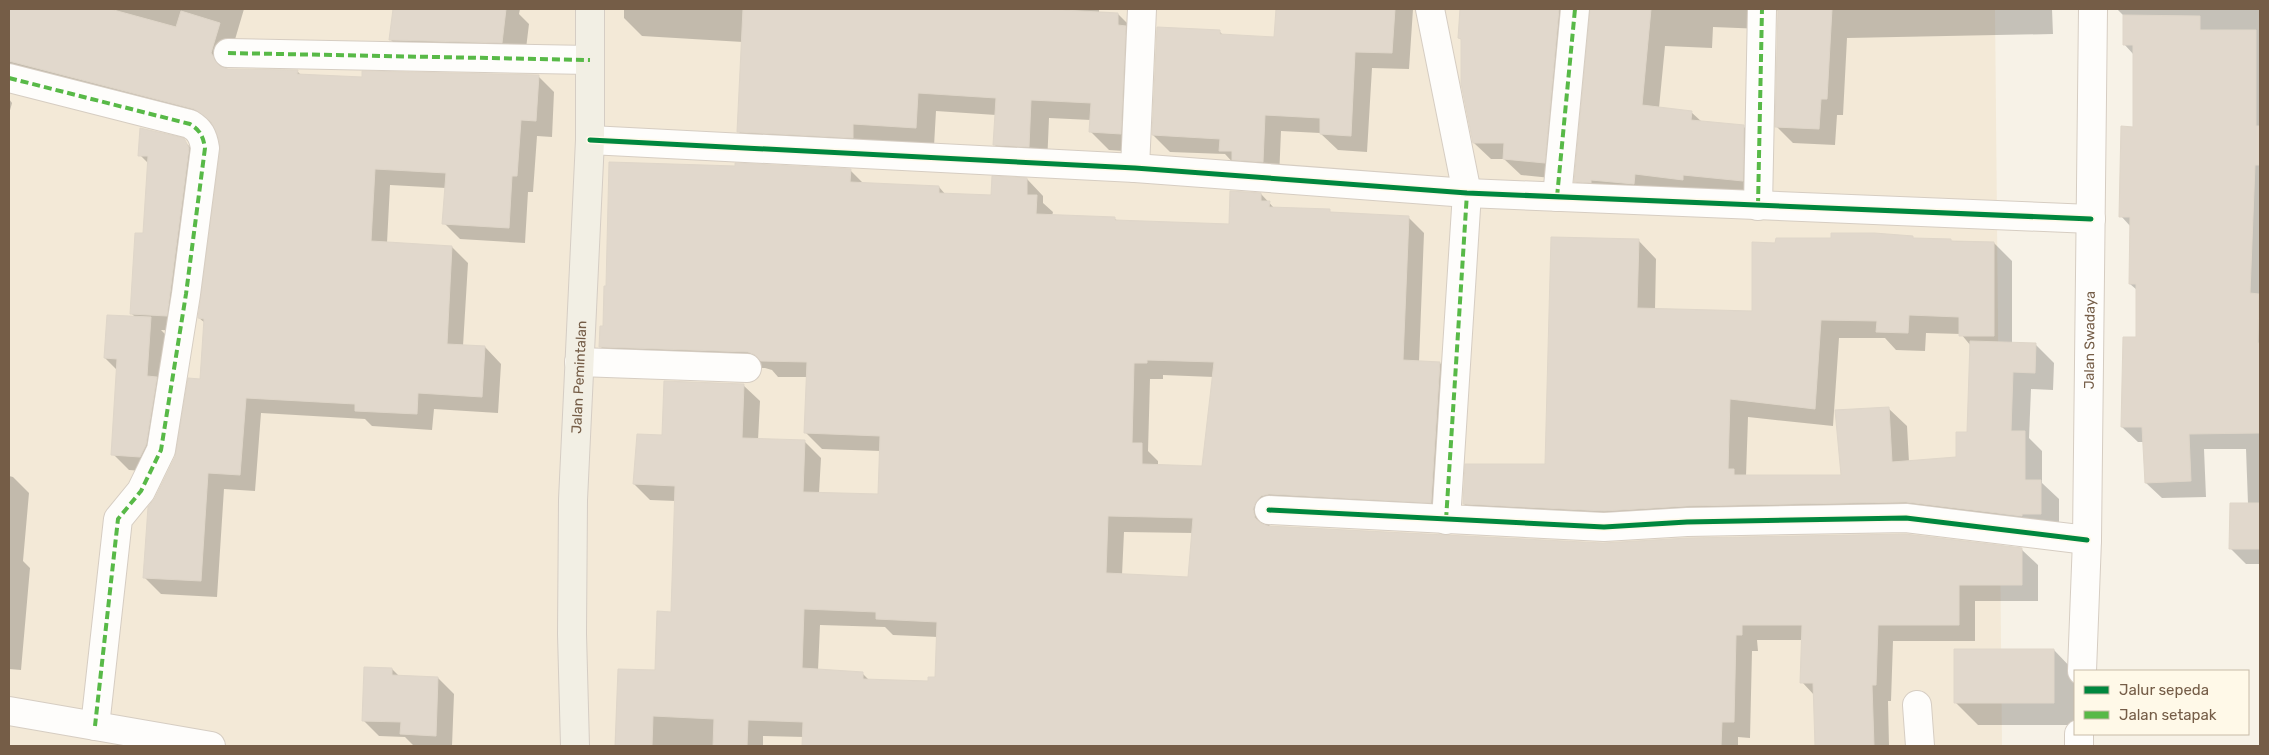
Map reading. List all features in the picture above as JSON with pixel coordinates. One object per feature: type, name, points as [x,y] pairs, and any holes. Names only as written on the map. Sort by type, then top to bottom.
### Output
[{"type":"main road","name":"Jalan Pemintalan","points":[[574,746],[572,634],[573,500],[590,140],[590,9]]},
{"type":"street","points":[[1135,168],[1142,9]]},
{"type":"street","points":[[1430,9],[1467,193],[1446,520]]},
{"type":"street","points":[[1557,197],[1575,9]]},
{"type":"street","points":[[1758,206],[1762,9]]},
{"type":"street","name":"Jalan Swadaya","points":[[2082,670],[2087,540],[2093,9]]},
{"type":"street","points":[[228,53],[590,60]]},
{"type":"street","points":[[9,78],[190,124],[203,137],[205,148],[186,294],[161,450],[141,491],[118,519],[95,726]]},
{"type":"street","points":[[590,140],[1135,168],[1467,193],[2091,219]]},
{"type":"street","points":[[580,362],[747,368]]},
{"type":"street","points":[[1269,510],[1604,527],[1687,522],[1906,518],[2087,540]]},
{"type":"street","points":[[1918,704],[1920,746]]},
{"type":"street","points":[[9,711],[211,746]]},
{"type":"shaded area","points":[[9,9],[1995,9],[2002,746],[9,746]]},
{"type":"building","points":[[9,9],[110,9],[176,27],[181,11],[220,23],[211,53],[220,66],[228,69],[298,70],[297,74],[362,77],[362,71],[539,75],[536,121],[521,120],[517,176],[512,176],[509,228],[442,224],[446,173],[375,169],[371,241],[452,246],[447,344],[485,346],[482,397],[418,393],[417,414],[355,411],[355,404],[246,398],[240,475],[208,473],[201,581],[143,578],[148,507],[155,498],[175,457],[188,378],[200,379],[204,319],[198,318],[220,150],[219,140],[211,122],[194,109],[9,61]]},
{"type":"building","points":[[393,9],[506,9],[502,43],[389,40]]},
{"type":"building","points":[[743,9],[1044,9],[1118,13],[1118,25],[1126,26],[1121,134],[1089,132],[1091,103],[1031,100],[1029,147],[993,145],[996,98],[918,93],[916,128],[853,124],[853,138],[737,132]]},
{"type":"building","points":[[1276,9],[1395,9],[1392,53],[1355,52],[1351,136],[1320,134],[1320,118],[1265,115],[1263,162],[1232,160],[1232,151],[1219,151],[1220,139],[1152,135],[1157,27],[1220,30],[1220,34],[1274,37]]},
{"type":"building","points":[[1460,9],[1559,9],[1545,163],[1503,159],[1504,143],[1473,143],[1461,83],[1461,39],[1458,38]]},
{"type":"building","points":[[1590,9],[1651,9],[1642,105],[1692,111],[1691,120],[1744,125],[1743,181],[1683,175],[1683,180],[1635,174],[1634,184],[1591,180],[1591,183],[1574,182]]},
{"type":"building","points":[[1778,9],[1832,9],[1827,99],[1821,99],[1819,129],[1775,127]]},
{"type":"building","points":[[2123,15],[2200,16],[2200,30],[2256,30],[2256,126],[2260,126],[2260,165],[2255,165],[2250,293],[2259,294],[2260,433],[2189,434],[2191,481],[2145,483],[2142,427],[2121,427],[2123,337],[2136,337],[2136,284],[2129,284],[2130,217],[2119,217],[2121,126],[2133,127],[2133,45],[2123,45]]},
{"type":"building","points":[[140,128],[184,138],[189,148],[167,316],[130,314],[135,233],[143,233],[148,156],[138,156]]},
{"type":"building","points":[[609,162],[735,166],[735,163],[851,169],[850,182],[939,186],[939,193],[991,195],[992,176],[1027,178],[1027,195],[1037,195],[1036,214],[1115,217],[1115,220],[1229,224],[1230,191],[1261,193],[1261,201],[1270,201],[1269,207],[1330,209],[1330,212],[1409,216],[1403,360],[1440,362],[1431,503],[1269,494],[1261,496],[1253,509],[1255,518],[1261,523],[1268,526],[1603,543],[1688,538],[1905,534],[2022,548],[2022,585],[1959,585],[1959,625],[1878,625],[1876,685],[1872,685],[1874,746],[1815,746],[1813,683],[1800,683],[1802,625],[1742,625],[1742,635],[1736,635],[1734,722],[1722,722],[1721,746],[802,746],[803,722],[748,720],[747,746],[713,746],[714,719],[653,716],[652,746],[615,746],[618,669],[655,670],[657,611],[671,612],[675,486],[633,484],[637,434],[662,435],[664,381],[744,384],[742,438],[805,440],[803,492],[878,494],[880,436],[804,433],[807,362],[761,361],[755,355],[748,352],[599,347],[600,326],[603,326],[604,286],[606,286]],"holes":[[[1147,360],[1214,362],[1202,466],[1142,464],[1142,443],[1132,443],[1134,363],[1147,363]],[[1108,516],[1193,518],[1188,577],[1106,573]],[[804,609],[876,612],[876,619],[937,622],[935,677],[928,677],[928,681],[863,679],[863,672],[802,668]]]},
{"type":"building","points":[[1831,233],[1874,233],[1913,236],[1913,238],[1951,239],[1951,241],[1994,242],[1994,336],[1959,336],[1959,317],[1909,315],[1908,333],[1876,332],[1877,321],[1821,320],[1815,409],[1730,399],[1728,469],[1734,469],[1734,475],[1841,475],[1835,410],[1889,407],[1892,462],[1956,457],[1956,432],[1967,432],[1970,341],[2036,343],[2035,373],[2013,372],[2011,431],[2025,431],[2025,480],[2041,480],[2041,514],[2022,514],[2022,516],[1906,502],[1687,506],[1604,511],[1463,504],[1465,464],[1545,464],[1551,237],[1639,239],[1637,308],[1752,311],[1752,242],[1775,243],[1776,238],[1831,238]]},
{"type":"building","points":[[107,315],[151,317],[147,376],[157,377],[146,445],[140,457],[111,455],[117,359],[104,358]]},
{"type":"building","points":[[2230,503],[2260,503],[2260,549],[2229,549]]},
{"type":"building","points":[[1954,649],[2054,649],[2054,703],[1954,703]]},
{"type":"building","points":[[364,667],[392,668],[392,675],[438,677],[436,736],[400,734],[401,722],[362,721]]},
{"type":"marked path","points":[[1557,197],[1575,9]]},
{"type":"marked path","points":[[1758,206],[1762,9]]},
{"type":"marked path","points":[[228,53],[590,60]]},
{"type":"marked path","points":[[9,78],[190,124],[200,134],[205,148],[186,294],[161,450],[141,491],[118,519],[95,726]]},
{"type":"marked path","points":[[1446,520],[1467,193]]},
{"type":"cycle path","points":[[590,140],[1135,168],[1467,193],[2091,219]]},
{"type":"cycle path","points":[[1269,510],[1604,527],[1687,522],[1906,518],[2087,540]]}]
